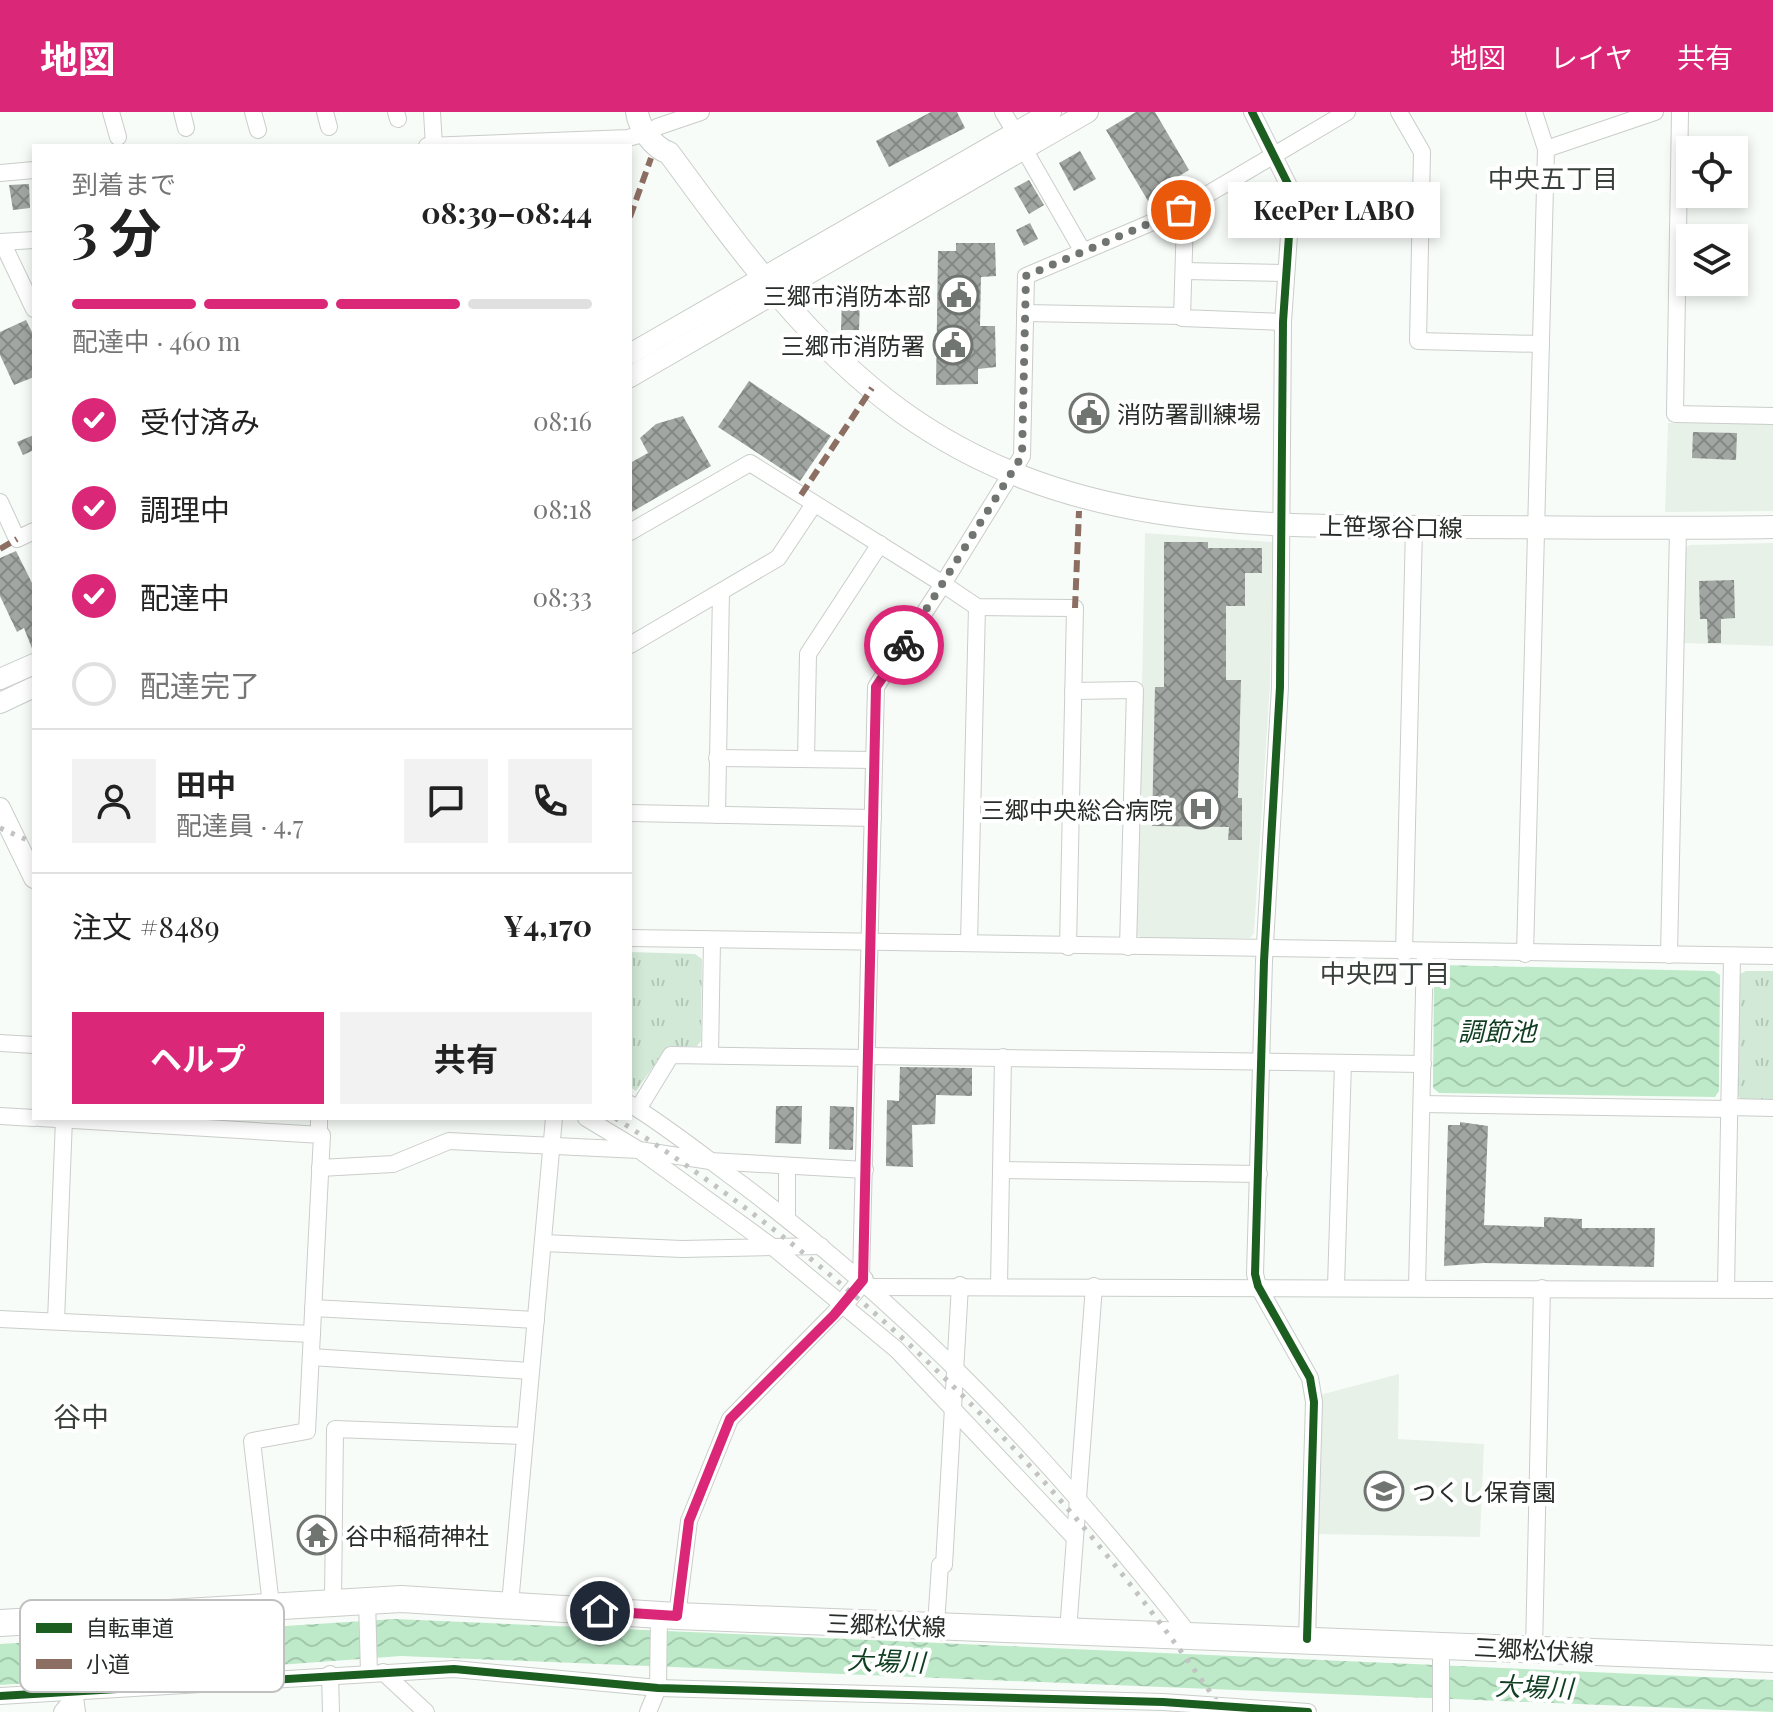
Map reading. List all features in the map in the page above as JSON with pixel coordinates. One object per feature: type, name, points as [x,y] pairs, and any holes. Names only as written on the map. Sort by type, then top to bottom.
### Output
[{"type":"main road","name":"上笹塚谷口線","points":[[645,121],[669,143],[669,153],[769,285],[872,388],[934,433],[1013,474],[1072,496],[1156,515],[1284,524],[1678,529],[1773,527]]},
{"type":"main road","name":"三郷松伏線","points":[[284,1604],[333,1601],[368,1606],[510,1604],[665,1620],[936,1625],[1307,1639],[1441,1651],[1534,1649],[1773,1659]]},
{"type":"main road","name":"三郷松伏線","points":[[0,1623],[20,1622]]},
{"type":"street","points":[[111,112],[118,137]]},
{"type":"street","points":[[253,112],[258,130]]},
{"type":"street","points":[[432,112],[432,141],[566,143],[638,137],[645,121],[701,112]]},
{"type":"street","points":[[1003,112],[1082,250]]},
{"type":"street","points":[[1020,140],[1051,112]]},
{"type":"street","points":[[632,376],[769,285],[1020,140],[1088,112]]},
{"type":"street","points":[[1252,112],[1292,192],[1283,322],[1284,524],[1280,687],[1264,950],[1255,1274],[1258,1286],[1310,1378],[1314,1402],[1307,1639]]},
{"type":"street","points":[[648,1712],[658,1683],[665,1620],[689,1521],[730,1419],[865,1281],[876,687],[1022,456],[1026,276],[1181,210],[1347,112]]},
{"type":"street","points":[[1399,112],[1422,152],[1418,341],[1541,344]]},
{"type":"street","points":[[1525,954],[1546,149],[1534,112]]},
{"type":"street","points":[[1546,149],[1655,112]]},
{"type":"street","points":[[1680,112],[1675,414],[1773,416]]},
{"type":"street","points":[[0,173],[32,170]]},
{"type":"street","points":[[1292,192],[1421,194]]},
{"type":"street","points":[[1181,210],[1185,218],[1182,316]]},
{"type":"street","points":[[32,240],[1,242],[32,305]]},
{"type":"street","points":[[1184,271],[1286,273]]},
{"type":"street","points":[[632,353],[769,285]]},
{"type":"street","points":[[1025,313],[1182,316],[1283,322]]},
{"type":"street","points":[[632,531],[750,463],[977,607],[1075,608],[1068,947]]},
{"type":"street","points":[[0,502],[17,539],[32,532]]},
{"type":"street","points":[[632,644],[778,558],[814,504]]},
{"type":"street","points":[[1404,953],[1414,527]]},
{"type":"street","points":[[1669,955],[1678,529]]},
{"type":"street","points":[[806,759],[808,654],[880,544]]},
{"type":"street","points":[[717,815],[721,592]]},
{"type":"street","points":[[969,943],[977,607]]},
{"type":"street","points":[[0,679],[32,665]]},
{"type":"street","points":[[0,703],[32,688]]},
{"type":"street","points":[[1073,691],[1135,690],[1128,947]]},
{"type":"street","points":[[717,758],[874,760]]},
{"type":"street","points":[[0,808],[32,874]]},
{"type":"street","points":[[632,813],[873,818]]},
{"type":"street","points":[[632,938],[1404,953],[1773,956]]},
{"type":"street","points":[[710,1055],[712,940]]},
{"type":"street","points":[[1417,1287],[1425,951]]},
{"type":"street","points":[[1726,1289],[1732,957]]},
{"type":"street","points":[[0,1043],[32,1045]]},
{"type":"street","points":[[1189,1634],[1077,1494],[957,1367],[865,1281],[787,1218],[634,1106],[671,1055],[1423,1064]]},
{"type":"street","points":[[999,1286],[1003,1057]]},
{"type":"street","points":[[1336,1286],[1343,1063]]},
{"type":"street","points":[[1422,1104],[1773,1108]]},
{"type":"street","points":[[0,1116],[32,1118]]},
{"type":"street","points":[[56,1321],[64,1120]]},
{"type":"street","points":[[109,1120],[319,1126],[322,1135],[307,1431],[252,1441],[270,1600]]},
{"type":"street","points":[[510,1604],[554,1120]]},
{"type":"street","points":[[589,1120],[639,1150],[774,1248],[897,1350],[1074,1537]]},
{"type":"street","points":[[320,1168],[393,1164],[449,1141],[639,1150],[710,1161],[865,1170]]},
{"type":"street","points":[[787,1166],[787,1218]]},
{"type":"street","points":[[1001,1170],[1259,1174]]},
{"type":"street","points":[[543,1243],[682,1249],[821,1246]]},
{"type":"street","points":[[865,1281],[999,1286],[1773,1290]]},
{"type":"street","points":[[936,1625],[940,1565],[944,1565],[960,1285]]},
{"type":"street","points":[[1068,1631],[1094,1286]]},
{"type":"street","points":[[1534,1649],[1542,1288]]},
{"type":"street","points":[[313,1308],[536,1320]]},
{"type":"street","points":[[0,1319],[312,1334]]},
{"type":"street","points":[[311,1357],[530,1371]]},
{"type":"street","points":[[333,1601],[335,1429],[525,1436]]},
{"type":"street","points":[[368,1606],[374,1670],[426,1712]]},
{"type":"street","points":[[1441,1651],[1441,1709]]},
{"type":"street","points":[[284,1679],[374,1670],[454,1669],[658,1683],[1163,1702],[1203,1710],[1308,1712]]},
{"type":"street","points":[[330,1674],[331,1712]]},
{"type":"street","points":[[0,1696],[76,1699],[147,1692]]},
{"type":"street","points":[[62,1712],[76,1699]]},
{"type":"shaded area","points":[[1668,423],[1773,424],[1773,511],[1665,512]]},
{"type":"shaded area","name":"三郷中央総合病院","points":[[1145,533],[1272,542],[1270,684],[1254,933],[1250,938],[1143,938],[1137,935]]},
{"type":"shaded area","points":[[1773,543],[1773,646],[1682,643],[1686,548],[1690,545]]},
{"type":"shaded area","points":[[1399,1374],[1398,1439],[1484,1444],[1480,1537],[1315,1534],[1320,1395]]},
{"type":"green space","points":[[632,952],[695,954],[702,959],[701,1041],[697,1046],[668,1046],[636,1091],[632,1088]]},
{"type":"green space","points":[[1746,971],[1773,971],[1773,1102],[1743,1101],[1737,1095],[1740,974]]},
{"type":"water","name":"調節池","points":[[1440,965],[1714,971],[1720,975],[1719,1091],[1715,1097],[1439,1093],[1433,1088],[1434,971]]},
{"type":"water","name":"大場川","points":[[395,1619],[1773,1680],[1773,1712],[401,1656],[284,1664],[284,1626]]},
{"type":"water","points":[[20,1643],[20,1684],[0,1685],[0,1644]]},
{"type":"building","points":[[931,112],[957,112],[965,128],[889,167],[876,141]]},
{"type":"building","points":[[1136,112],[1155,112],[1189,170],[1171,181],[1177,191],[1151,206],[1106,130]]},
{"type":"building","points":[[1080,151],[1096,179],[1074,191],[1059,163]]},
{"type":"building","points":[[1029,180],[1044,205],[1029,214],[1014,188]]},
{"type":"building","points":[[29,184],[30,208],[13,210],[9,185]]},
{"type":"building","points":[[1030,223],[1038,239],[1024,246],[1016,230]]},
{"type":"building","points":[[956,243],[995,243],[996,276],[981,277],[980,326],[995,326],[996,367],[978,369],[978,384],[936,385],[938,251],[956,251]]},
{"type":"building","points":[[842,298],[860,298],[859,330],[841,330]]},
{"type":"building","points":[[26,320],[32,332],[32,378],[14,385],[0,355],[0,332]]},
{"type":"building","points":[[749,381],[831,436],[800,481],[718,427]]},
{"type":"building","points":[[683,416],[711,466],[632,512],[632,462],[648,453],[640,438],[656,424]]},
{"type":"building","points":[[1693,432],[1737,433],[1736,460],[1692,458]]},
{"type":"building","points":[[32,436],[32,451],[23,455],[17,442]]},
{"type":"building","points":[[1164,542],[1208,542],[1208,548],[1262,548],[1262,573],[1245,573],[1245,606],[1226,606],[1226,680],[1241,680],[1238,798],[1242,798],[1242,840],[1228,840],[1229,827],[1152,826],[1155,687],[1164,687]]},
{"type":"building","points":[[16,551],[32,583],[32,648],[24,628],[17,632],[0,596],[0,558]]},
{"type":"building","points":[[1734,580],[1735,618],[1721,619],[1721,643],[1708,643],[1707,619],[1700,619],[1699,581]]},
{"type":"building","points":[[900,1067],[972,1068],[972,1096],[936,1095],[935,1124],[912,1125],[913,1167],[886,1166],[887,1100],[899,1101]]},
{"type":"building","points":[[776,1106],[802,1106],[801,1144],[775,1143]]},
{"type":"building","points":[[830,1106],[854,1107],[853,1150],[829,1149]]},
{"type":"building","points":[[1460,1122],[1488,1126],[1484,1225],[1544,1227],[1544,1217],[1582,1219],[1582,1228],[1655,1228],[1654,1267],[1484,1263],[1444,1266],[1448,1125],[1460,1125]]},
{"type":"railway","points":[[0,828],[32,842]]},
{"type":"railway","points":[[618,1120],[706,1179],[791,1243],[873,1312],[950,1384],[1024,1459],[1094,1539],[1224,1712]]},
{"type":"marked path","points":[[632,211],[651,158]]},
{"type":"marked path","points":[[801,495],[872,388]]},
{"type":"marked path","points":[[1075,608],[1079,511]]},
{"type":"marked path","points":[[0,549],[17,539]]},
{"type":"cycle path","points":[[1252,112],[1292,192],[1283,322],[1280,687],[1264,961],[1255,1274],[1258,1286],[1310,1378],[1314,1402],[1307,1639]]},
{"type":"cycle path","points":[[284,1679],[454,1669],[658,1688],[1163,1702],[1308,1712]]},
{"type":"cycle path","points":[[0,1696],[67,1692]]},
{"type":"way so far","points":[[904,645],[1022,456],[1026,276],[1181,210]]},
{"type":"place","name":"KeePer LABO","points":[[1181,210]]},
{"type":"place","name":"三郷市消防本部","points":[[959,295]]},
{"type":"place","name":"三郷市消防署","points":[[953,345]]},
{"type":"place","name":"消防署訓練場","points":[[1089,413]]},
{"type":"place","name":"三郷中央総合病院","points":[[1201,809]]},
{"type":"place","name":"つくし保育園","points":[[1384,1491]]},
{"type":"place","name":"谷中稲荷神社","points":[[317,1535]]},
{"type":"district","name":"中央五丁目","points":[[1553,177]]},
{"type":"district","name":"中央四丁目","points":[[1385,972]]},
{"type":"district","name":"谷中","points":[[81,1415]]},
{"type":"route","points":[[600,1611],[677,1616],[689,1521],[730,1419],[834,1315],[863,1280],[876,687],[904,645]]}]
